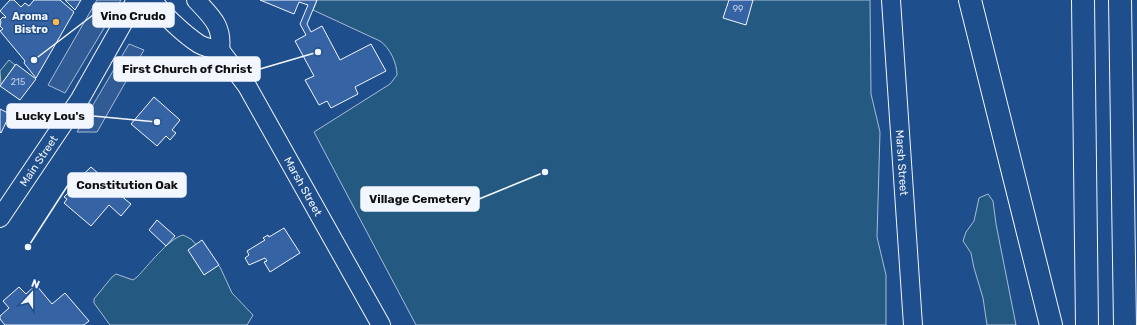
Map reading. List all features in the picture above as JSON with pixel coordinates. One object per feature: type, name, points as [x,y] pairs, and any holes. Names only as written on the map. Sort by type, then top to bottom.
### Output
[{"type":"highway","points":[[970,0],[1051,325]]},
{"type":"highway","points":[[1083,0],[1087,325]]},
{"type":"highway","points":[[1120,0],[1125,325]]},
{"type":"highway","points":[[1121,45],[1128,62],[1137,97]]},
{"type":"street","name":"Main Street","points":[[0,218],[80,99],[136,0]]},
{"type":"street","points":[[153,0],[162,11],[198,43],[207,48],[220,50],[222,37],[220,30],[196,0]]},
{"type":"street","name":"Marsh Street","points":[[891,0],[913,325]]},
{"type":"street","name":"Marsh Street","points":[[220,50],[247,86],[381,325]]},
{"type":"shaded area","points":[[97,0],[121,0],[65,93],[48,85]]},
{"type":"shaded area","points":[[317,0],[870,0],[871,94],[880,132],[877,237],[886,275],[886,325],[416,325],[314,132],[390,84],[397,75],[396,66],[390,52],[380,41],[313,10]]},
{"type":"shaded area","points":[[129,44],[144,50],[97,132],[77,132]]},
{"type":"shaded area","points":[[9,60],[15,65],[1,85],[0,71]]},
{"type":"shaded area","points":[[988,194],[993,201],[996,224],[1016,325],[987,325],[983,298],[971,253],[963,241],[966,232],[974,221],[979,198]]},
{"type":"shaded area","points":[[183,235],[191,239],[220,267],[232,293],[253,315],[247,325],[110,325],[94,303],[94,299],[116,274],[133,280],[158,253],[171,242]]},
{"type":"building","points":[[10,0],[14,0],[21,7],[25,3],[29,6],[34,0],[60,0],[74,12],[36,78],[24,63],[25,61],[0,31],[3,29],[0,26],[0,20],[3,17],[6,17],[0,11]]},
{"type":"building","points":[[65,0],[81,0],[75,10]]},
{"type":"building","points":[[260,0],[317,0],[307,24],[311,32],[322,26],[340,60],[371,44],[386,71],[355,87],[358,94],[331,108],[327,101],[319,105],[305,80],[314,76],[295,41],[306,35],[300,24],[308,5],[299,2],[294,14]]},
{"type":"building","points":[[729,0],[753,0],[746,25],[723,18]]},
{"type":"building","points":[[16,64],[36,79],[20,100],[0,86]]},
{"type":"building","points":[[154,97],[180,120],[172,130],[176,133],[170,140],[166,136],[157,146],[131,124]]},
{"type":"building","points":[[0,109],[10,114],[1,133],[0,132]]},
{"type":"building","points":[[91,167],[116,189],[115,191],[131,204],[121,216],[109,205],[91,226],[64,203],[67,199],[64,197],[74,187],[72,185]]},
{"type":"building","points":[[157,220],[175,236],[166,246],[149,230]]},
{"type":"building","points":[[284,228],[300,253],[270,272],[264,262],[267,261],[265,258],[249,265],[245,258],[249,255],[247,251],[265,240],[263,238],[268,235],[269,237]]},
{"type":"building","points":[[202,240],[219,265],[204,275],[188,250]]},
{"type":"building","points":[[36,285],[52,304],[65,293],[89,321],[84,325],[5,325],[0,319],[0,316],[9,308],[3,301],[19,287],[26,294]]},
{"type":"place","name":"Aroma Bistro","points":[[56,22]]},
{"type":"place","name":"First Church of Christ","points":[[318,52]]},
{"type":"place","name":"Vino Crudo","points":[[34,60]]},
{"type":"place","name":"Lucky Lou's","points":[[157,122]]},
{"type":"place","name":"Village Cemetery","points":[[545,172]]},
{"type":"place","name":"Constitution Oak","points":[[28,247]]}]
